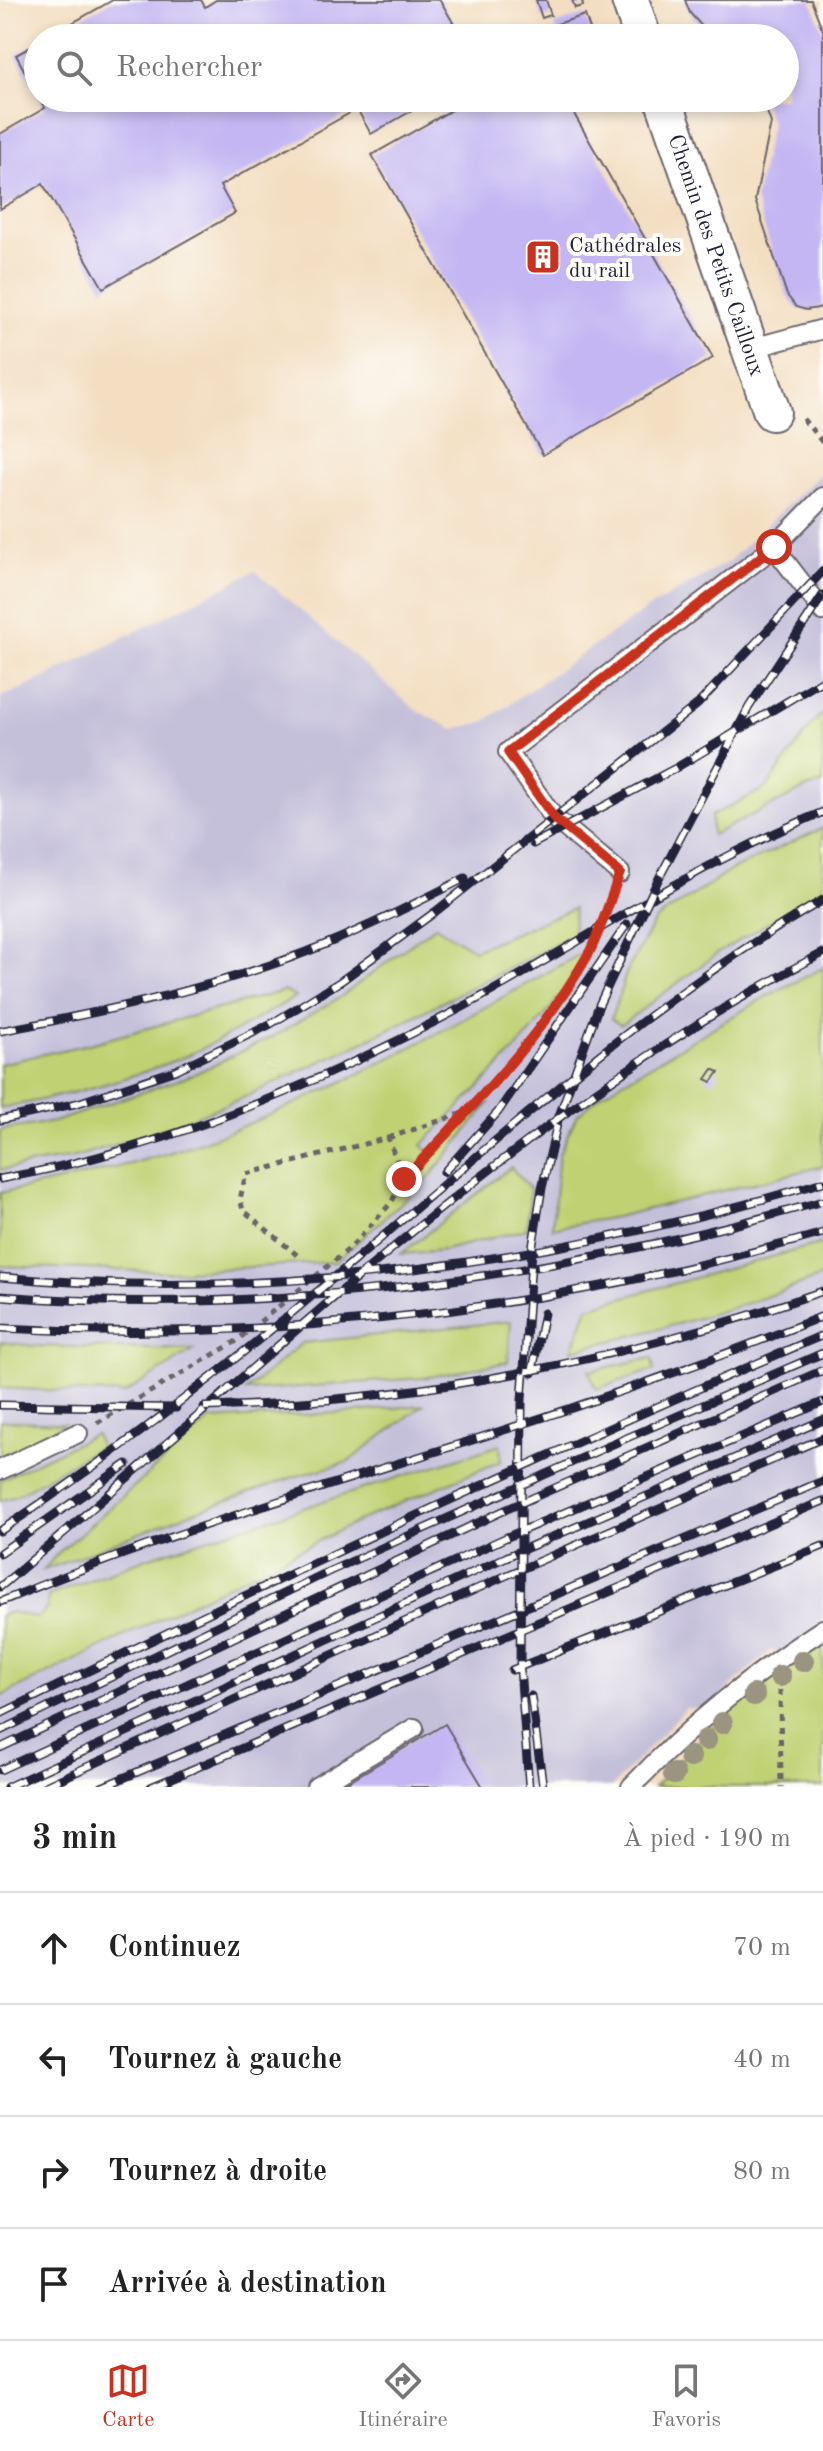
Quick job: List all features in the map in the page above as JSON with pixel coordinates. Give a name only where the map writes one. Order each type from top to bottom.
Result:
[{"type":"street","points":[[630,0],[638,24]]},
{"type":"street","name":"Chemin des Petits Cailloux","points":[[668,112],[772,412]]},
{"type":"lane","points":[[749,349],[823,329]]},
{"type":"lane","points":[[620,873],[554,818],[508,752],[774,547],[823,497]]},
{"type":"lane","points":[[774,547],[823,611]]},
{"type":"lane","points":[[0,1470],[78,1433]]},
{"type":"lane","points":[[631,1787],[674,1742],[732,1693],[823,1629]]},
{"type":"lane","points":[[316,1787],[414,1728]]},
{"type":"path","points":[[78,1433],[235,1342],[349,1249],[391,1203],[404,1179],[508,1068],[569,984],[590,950],[620,873]]},
{"type":"path","points":[[297,1255],[243,1210],[240,1199],[246,1174],[388,1138],[467,1112]]},
{"type":"path","points":[[388,1138],[404,1179]]},
{"type":"path","points":[[780,1690],[781,1787]]},
{"type":"shaded area","points":[[823,471],[823,1624],[779,1653],[771,1650],[707,1708],[686,1708],[612,1787],[0,1787],[0,697],[24,688],[255,571],[416,710],[453,729],[484,722],[644,611],[729,561]]},
{"type":"green space","points":[[823,714],[823,783],[712,835],[711,816],[766,788],[816,719]]},
{"type":"green space","points":[[823,828],[823,890],[718,953],[621,1025],[611,1019],[627,971],[655,920],[733,869]]},
{"type":"green space","points":[[574,908],[573,936],[371,1038],[240,1099],[145,1136],[74,1157],[0,1170],[0,1130],[54,1122],[192,1075],[274,1036],[342,996],[435,926],[474,950]]},
{"type":"green space","points":[[589,949],[573,977],[534,1029],[422,1145],[431,1153],[490,1102],[429,1178],[335,1262],[170,1272],[0,1266],[0,1193],[131,1164],[182,1149],[257,1120],[402,1052]]},
{"type":"green space","points":[[823,968],[823,1166],[616,1217],[552,1228],[559,1154],[577,1115],[602,1094],[767,996]]},
{"type":"green space","points":[[284,991],[296,997],[186,1056],[94,1087],[0,1108],[0,1064],[93,1043]]},
{"type":"green space","points":[[511,1167],[530,1189],[527,1229],[445,1250],[401,1254]]},
{"type":"green space","points":[[823,1243],[823,1276],[699,1318],[572,1350],[588,1307]]},
{"type":"green space","points":[[511,1321],[508,1362],[423,1378],[246,1391],[302,1343]]},
{"type":"green space","points":[[0,1342],[36,1346],[194,1350],[124,1394],[0,1388]]},
{"type":"green space","points":[[652,1358],[654,1370],[596,1389],[589,1371]]},
{"type":"green space","points":[[423,1405],[348,1462],[196,1511],[44,1570],[57,1554],[210,1420],[358,1412]]},
{"type":"green space","points":[[0,1420],[63,1423],[27,1447],[0,1459]]},
{"type":"green space","points":[[95,1434],[100,1446],[16,1496],[0,1501],[0,1480]]},
{"type":"green space","points":[[500,1445],[501,1461],[363,1519],[0,1697],[0,1616],[11,1612],[38,1618],[47,1608],[48,1596],[147,1558]]},
{"type":"green space","points":[[823,1643],[823,1787],[654,1787],[736,1702]]},
{"type":"building","points":[[113,0],[201,0],[205,7],[216,0],[440,0],[454,24],[71,24]]},
{"type":"building","points":[[536,0],[546,0],[551,15],[542,18]]},
{"type":"building","points":[[572,0],[582,0],[583,6],[575,8]]},
{"type":"building","points":[[685,0],[811,0],[823,31],[823,305],[818,308],[806,310],[796,307],[787,295],[755,200],[771,123],[767,112],[799,112],[799,24],[700,24],[690,13]]},
{"type":"building","points":[[585,15],[588,24],[557,24]]},
{"type":"building","points":[[24,51],[24,70],[16,55]]},
{"type":"building","points":[[38,112],[352,112],[220,186],[235,213],[103,288],[43,184],[0,209],[0,134]]},
{"type":"building","points":[[359,112],[410,112],[371,134]]},
{"type":"building","name":"Cathédrales du rail","points":[[448,112],[573,112],[713,358],[543,455],[372,155]]},
{"type":"building","points":[[713,1069],[719,1072],[712,1082],[706,1079]]},
{"type":"building","points":[[445,1724],[483,1787],[339,1787]]},
{"type":"railway","points":[[0,1120],[78,1103],[176,1070],[269,1025],[341,981],[435,912],[698,704],[823,571]]},
{"type":"railway","points":[[529,1787],[520,1668],[522,1400],[532,1250],[542,1188],[559,1116],[599,1005],[657,882],[749,707],[823,595]]},
{"type":"railway","points":[[533,844],[674,769],[823,680]]},
{"type":"railway","points":[[0,1179],[64,1166],[128,1148],[191,1128],[314,1080],[492,991],[738,851],[823,812]]},
{"type":"railway","points":[[0,1031],[155,999],[269,966],[367,926],[465,878]]},
{"type":"railway","points":[[0,1531],[143,1430],[234,1360],[532,1109],[645,1020],[762,937],[823,900]]},
{"type":"railway","points":[[444,1172],[498,1112],[627,924]]},
{"type":"railway","points":[[0,1587],[295,1331],[495,1166],[600,1089],[709,1017],[823,953]]},
{"type":"railway","points":[[0,1277],[104,1283],[208,1284],[312,1279],[416,1269],[519,1254],[621,1234],[823,1182]]},
{"type":"railway","points":[[0,1296],[104,1301],[208,1301],[415,1285],[621,1251],[823,1201]]},
{"type":"railway","points":[[0,1328],[208,1330],[312,1325],[416,1315],[621,1282],[722,1260],[823,1233]]},
{"type":"railway","points":[[204,1407],[362,1396],[518,1373],[672,1338],[823,1291]]},
{"type":"railway","points":[[532,1373],[544,1313]]},
{"type":"railway","points":[[0,1602],[187,1531],[585,1404],[823,1316]]},
{"type":"railway","points":[[0,1714],[409,1519],[823,1335]]},
{"type":"railway","points":[[0,1731],[330,1571],[823,1353]]},
{"type":"railway","points":[[0,1748],[505,1510],[823,1370]]},
{"type":"railway","points":[[0,1770],[505,1538],[823,1402]]},
{"type":"railway","points":[[0,1405],[176,1408]]},
{"type":"railway","points":[[7,1787],[506,1557],[823,1420]]},
{"type":"railway","points":[[43,1787],[505,1576],[823,1438]]},
{"type":"railway","points":[[0,1553],[127,1464]]},
{"type":"railway","points":[[102,1787],[823,1481]]},
{"type":"railway","points":[[151,1787],[823,1501]]},
{"type":"railway","points":[[512,1670],[823,1546]]},
{"type":"railway","points":[[531,1696],[543,1787]]},
{"type":"place","name":"Cathédrales du rail","points":[[543,257]]},
{"type":"route","points":[[404,1179],[508,1068],[569,984],[590,950],[620,873],[554,818],[508,752],[774,547]]}]
